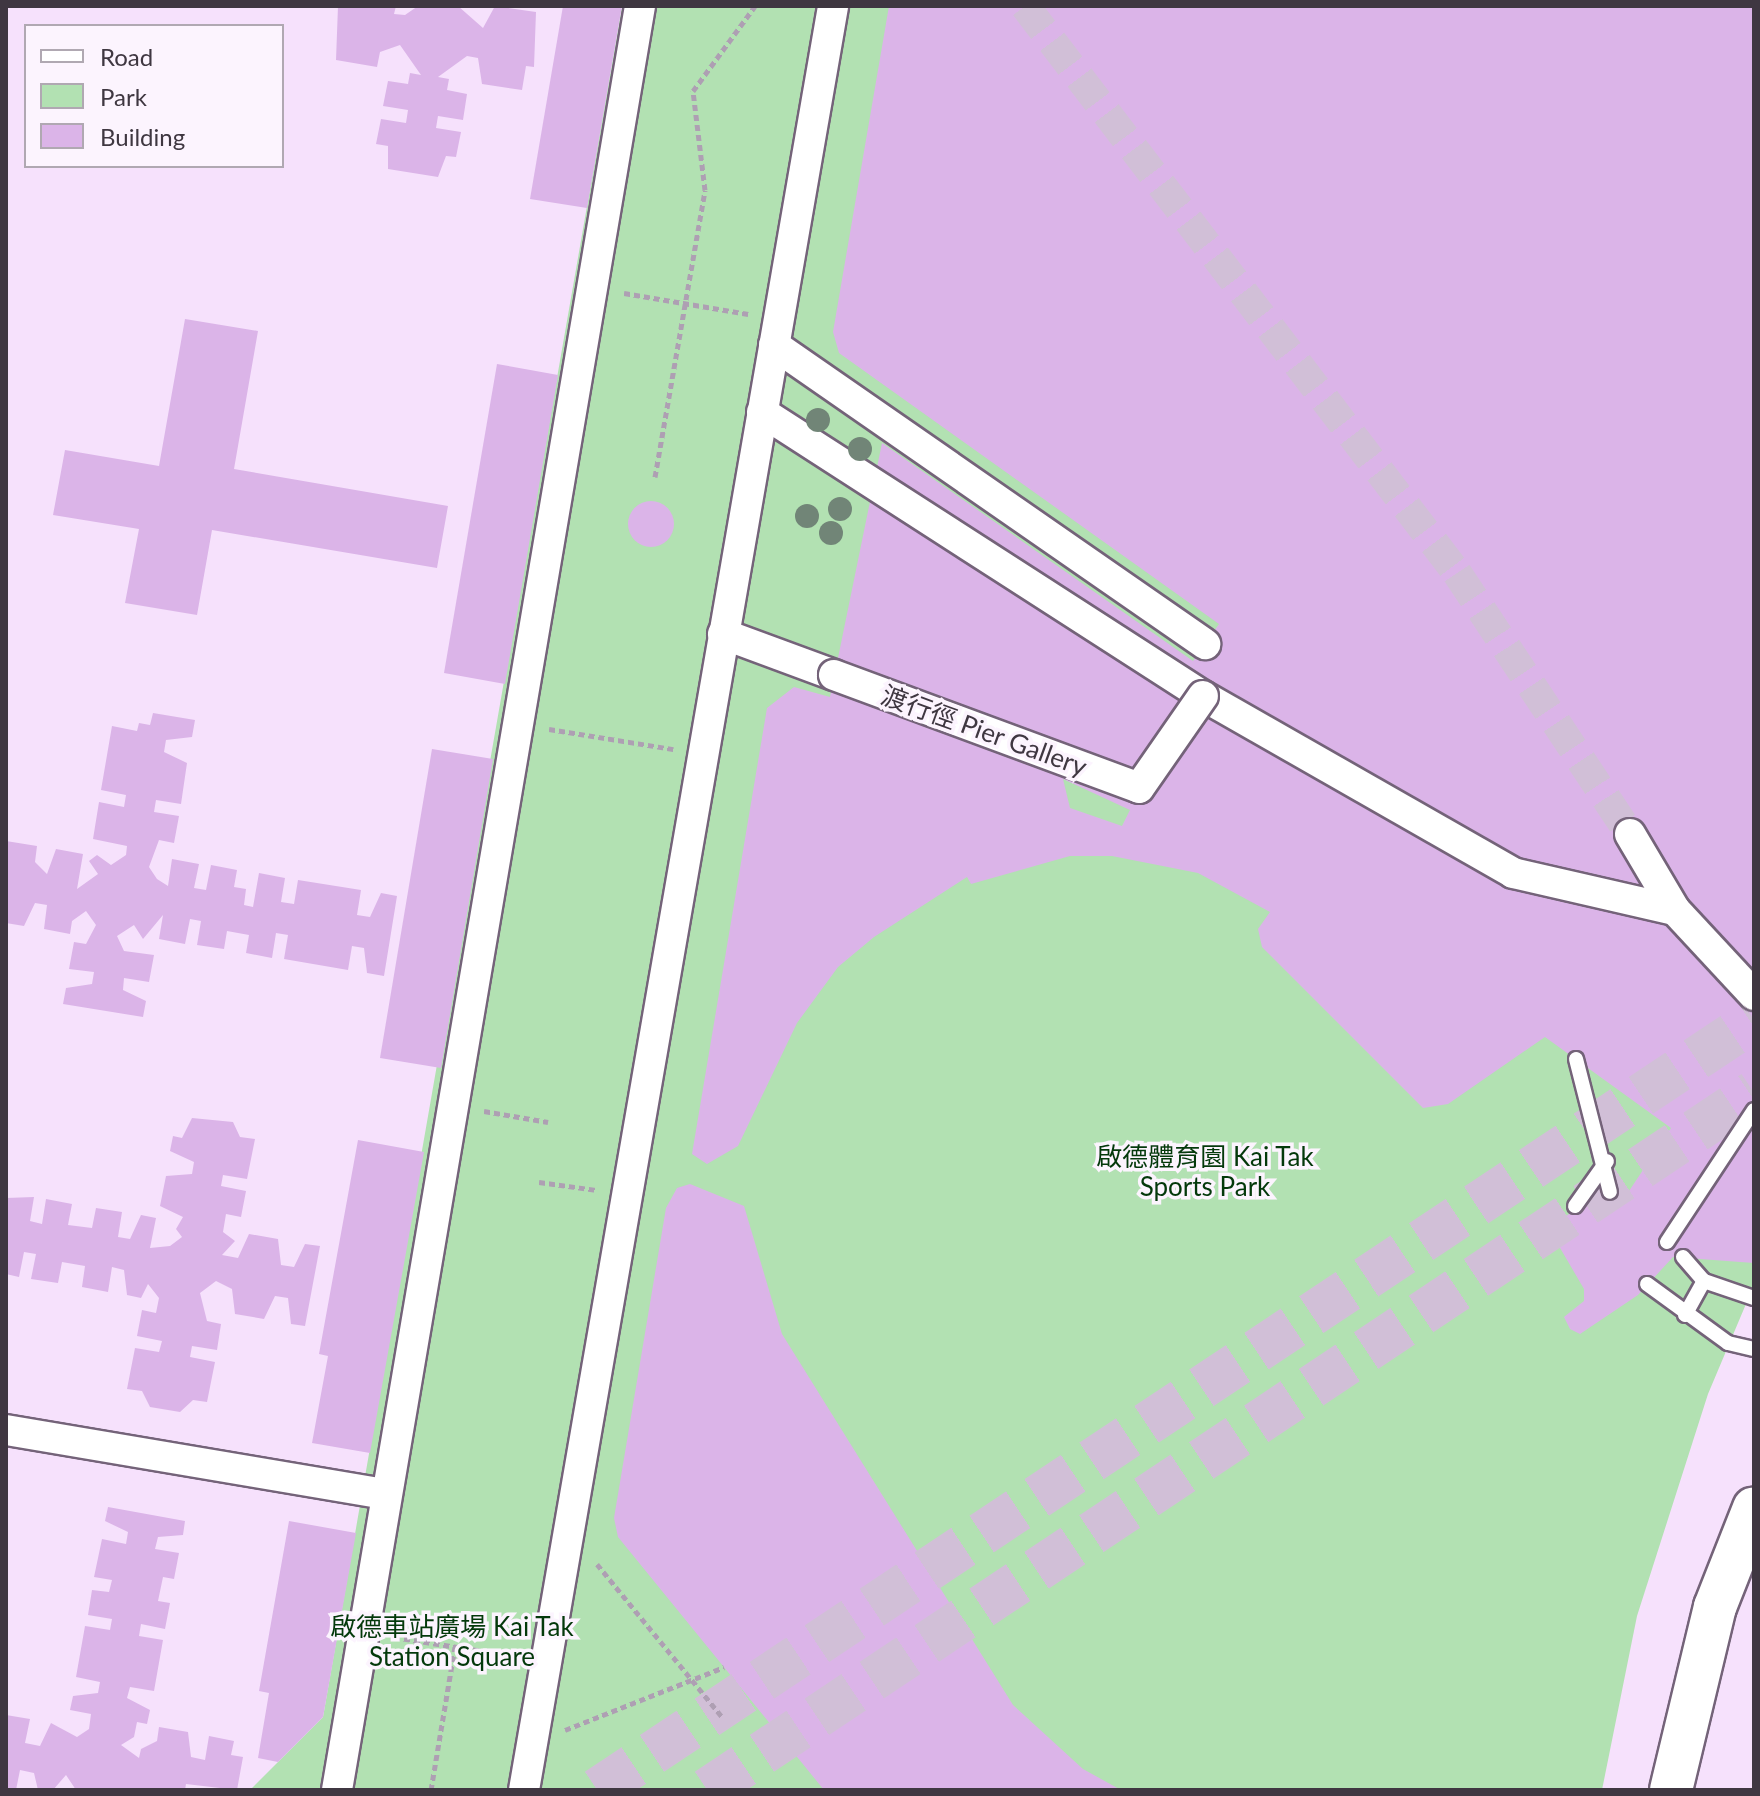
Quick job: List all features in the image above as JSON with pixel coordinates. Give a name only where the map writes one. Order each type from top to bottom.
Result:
[{"type":"main road","points":[[1671,1790],[1715,1607],[1754,1508]]},
{"type":"street","points":[[337,1790],[361,1632],[640,6]]},
{"type":"street","points":[[524,1790],[833,6]]},
{"type":"street","points":[[776,332],[1205,644]]},
{"type":"street","points":[[762,412],[1203,696],[1513,873],[1675,910]]},
{"type":"street","name":"渡行徑 Pier Gallery","points":[[723,634],[1139,788],[1203,696]]},
{"type":"street","points":[[1630,834],[1675,910],[1746,985]]},
{"type":"street","points":[[6,1430],[385,1494]]},
{"type":"lane","points":[[1576,1059],[1607,1161],[1610,1192]]},
{"type":"lane","points":[[1667,1242],[1754,1110]]},
{"type":"lane","points":[[1575,1206],[1607,1161]]},
{"type":"lane","points":[[1683,1257],[1704,1281],[1754,1298]]},
{"type":"lane","points":[[1685,1315],[1704,1281]]},
{"type":"lane","points":[[1647,1284],[1685,1315],[1728,1343],[1754,1349]]},
{"type":"path","points":[[655,477],[705,173],[693,91],[755,6]]},
{"type":"path","points":[[592,288],[685,303],[776,332]]},
{"type":"path","points":[[516,723],[702,754]]},
{"type":"path","points":[[451,1106],[548,1122]]},
{"type":"path","points":[[539,1182],[625,1194]]},
{"type":"path","points":[[568,1529],[723,1718]]},
{"type":"path","points":[[361,1632],[546,1661]]},
{"type":"path","points":[[431,1790],[455,1647]]},
{"type":"path","points":[[532,1743],[724,1667]]},
{"type":"green space","name":"啟德體育園 Kai Tak Sports Park","points":[[622,6],[1754,6],[1754,1285],[1708,1394],[1637,1616],[1602,1790],[250,1790],[323,1717]]},
{"type":"building","points":[[338,6],[396,6],[394,14],[405,15],[418,6],[458,6],[483,28],[495,6],[536,12],[534,67],[526,66],[522,90],[482,84],[478,58],[467,56],[438,77],[449,79],[447,90],[467,94],[463,120],[438,116],[436,128],[461,132],[456,157],[446,156],[438,177],[388,169],[388,146],[376,144],[381,119],[406,123],[408,110],[383,106],[388,81],[408,84],[410,73],[421,75],[400,45],[380,52],[377,67],[336,60]]},
{"type":"building","points":[[563,6],[622,6],[587,208],[530,199]]},
{"type":"building","points":[[889,6],[1754,6],[1754,1263],[1673,1257],[1638,1295],[1580,1334],[1570,1329],[1564,1317],[1584,1301],[1584,1289],[1556,1241],[1561,1221],[1590,1195],[1629,1191],[1671,1128],[1545,1037],[1448,1104],[1423,1108],[1262,947],[1258,929],[1270,912],[1198,873],[1112,856],[1070,856],[971,884],[967,877],[874,937],[838,967],[797,1023],[738,1146],[707,1164],[692,1154],[767,708],[794,687],[830,697],[882,443],[1193,661],[1219,624],[839,353],[833,332]],"holes":[[[1063,779],[1130,810],[1122,826],[1070,808]]]},
{"type":"building","points":[[185,319],[258,331],[234,469],[448,506],[437,568],[212,530],[197,615],[125,603],[139,529],[53,515],[65,450],[159,466]]},
{"type":"building","points":[[497,364],[558,375],[505,684],[444,673]]},
{"type":"building","points":[[651,501],[667,508],[674,524],[667,540],[651,547],[635,540],[628,524],[635,508]]},
{"type":"building","points":[[153,713],[195,720],[192,737],[166,740],[164,752],[187,763],[181,804],[156,800],[154,812],[179,816],[174,843],[159,840],[149,867],[157,879],[168,886],[172,859],[199,864],[194,888],[206,890],[211,865],[237,870],[234,887],[246,889],[244,905],[253,907],[259,873],[285,878],[281,902],[294,904],[298,880],[361,890],[357,915],[370,917],[381,893],[397,896],[384,976],[367,973],[364,948],[352,946],[348,970],[284,959],[288,935],[276,933],[272,958],[246,953],[249,935],[227,931],[224,949],[197,945],[201,921],[190,919],[185,944],[159,939],[163,915],[143,939],[134,925],[117,936],[124,951],[154,955],[149,982],[124,978],[123,990],[146,1001],[143,1017],[63,1004],[66,988],[92,984],[94,972],[69,969],[74,942],[86,944],[96,925],[86,911],[72,921],[70,934],[44,929],[47,905],[35,903],[24,926],[6,923],[6,841],[37,846],[35,862],[47,874],[56,849],[83,854],[77,889],[98,874],[89,861],[97,855],[111,865],[126,855],[127,846],[93,839],[99,802],[124,807],[126,795],[101,790],[112,726],[137,731],[139,723],[150,725]]},
{"type":"building","points":[[432,749],[493,759],[441,1068],[380,1058]]},
{"type":"building","points":[[192,1118],[233,1122],[240,1137],[255,1139],[247,1179],[223,1175],[221,1186],[246,1191],[241,1217],[226,1214],[223,1232],[235,1241],[222,1255],[238,1258],[249,1234],[278,1239],[281,1265],[294,1267],[305,1244],[320,1246],[305,1326],[291,1324],[288,1298],[275,1296],[264,1319],[235,1314],[232,1289],[216,1281],[200,1293],[207,1321],[221,1324],[217,1350],[192,1346],[190,1357],[215,1362],[207,1402],[193,1400],[180,1412],[150,1407],[142,1391],[127,1389],[135,1348],[159,1352],[162,1341],[137,1336],[142,1310],[156,1313],[159,1298],[148,1284],[141,1298],[127,1295],[124,1270],[112,1267],[108,1292],[82,1287],[85,1266],[62,1262],[58,1283],[31,1279],[36,1254],[24,1252],[19,1277],[6,1274],[6,1198],[34,1197],[30,1221],[42,1224],[46,1199],[72,1204],[68,1225],[92,1228],[96,1208],[122,1212],[118,1237],[130,1239],[141,1215],[156,1218],[150,1248],[170,1246],[182,1237],[176,1229],[183,1217],[160,1206],[166,1176],[192,1174],[194,1162],[170,1151],[173,1136],[182,1138]]},
{"type":"building","points":[[358,1140],[424,1152],[370,1453],[312,1443],[328,1356],[319,1354]]},
{"type":"building","points":[[690,1184],[744,1206],[782,1334],[1013,1705],[1083,1769],[1121,1790],[824,1790],[618,1537],[614,1518],[666,1208],[677,1188]]},
{"type":"building","points":[[108,1507],[185,1521],[183,1535],[158,1537],[155,1549],[179,1553],[174,1579],[163,1577],[158,1601],[170,1603],[165,1629],[141,1624],[139,1636],[163,1640],[154,1691],[130,1687],[127,1698],[150,1710],[147,1724],[137,1722],[134,1737],[121,1745],[139,1758],[141,1749],[157,1741],[159,1727],[188,1732],[191,1757],[205,1760],[209,1736],[234,1741],[231,1755],[243,1757],[237,1790],[186,1784],[185,1790],[76,1790],[66,1775],[53,1790],[38,1790],[34,1773],[20,1770],[16,1790],[6,1790],[6,1715],[30,1719],[25,1743],[40,1746],[51,1723],[77,1737],[89,1729],[91,1714],[70,1710],[73,1696],[98,1693],[100,1682],[76,1677],[85,1626],[110,1630],[112,1619],[88,1615],[92,1590],[109,1592],[112,1580],[94,1577],[102,1539],[126,1544],[128,1532],[105,1521]]},
{"type":"building","points":[[289,1521],[356,1533],[323,1717],[278,1762],[258,1758],[269,1693],[259,1691]]},
{"type":"tunnel","points":[[1025,6],[1457,573],[1630,834]]},
{"type":"tunnel","points":[[597,1790],[1754,1020]]},
{"type":"tunnel","points":[[707,1790],[1754,1092]]},
{"type":"park label","name":"啟德車站廣場 Kai Tak Station Square","points":[[452,1642]]}]
